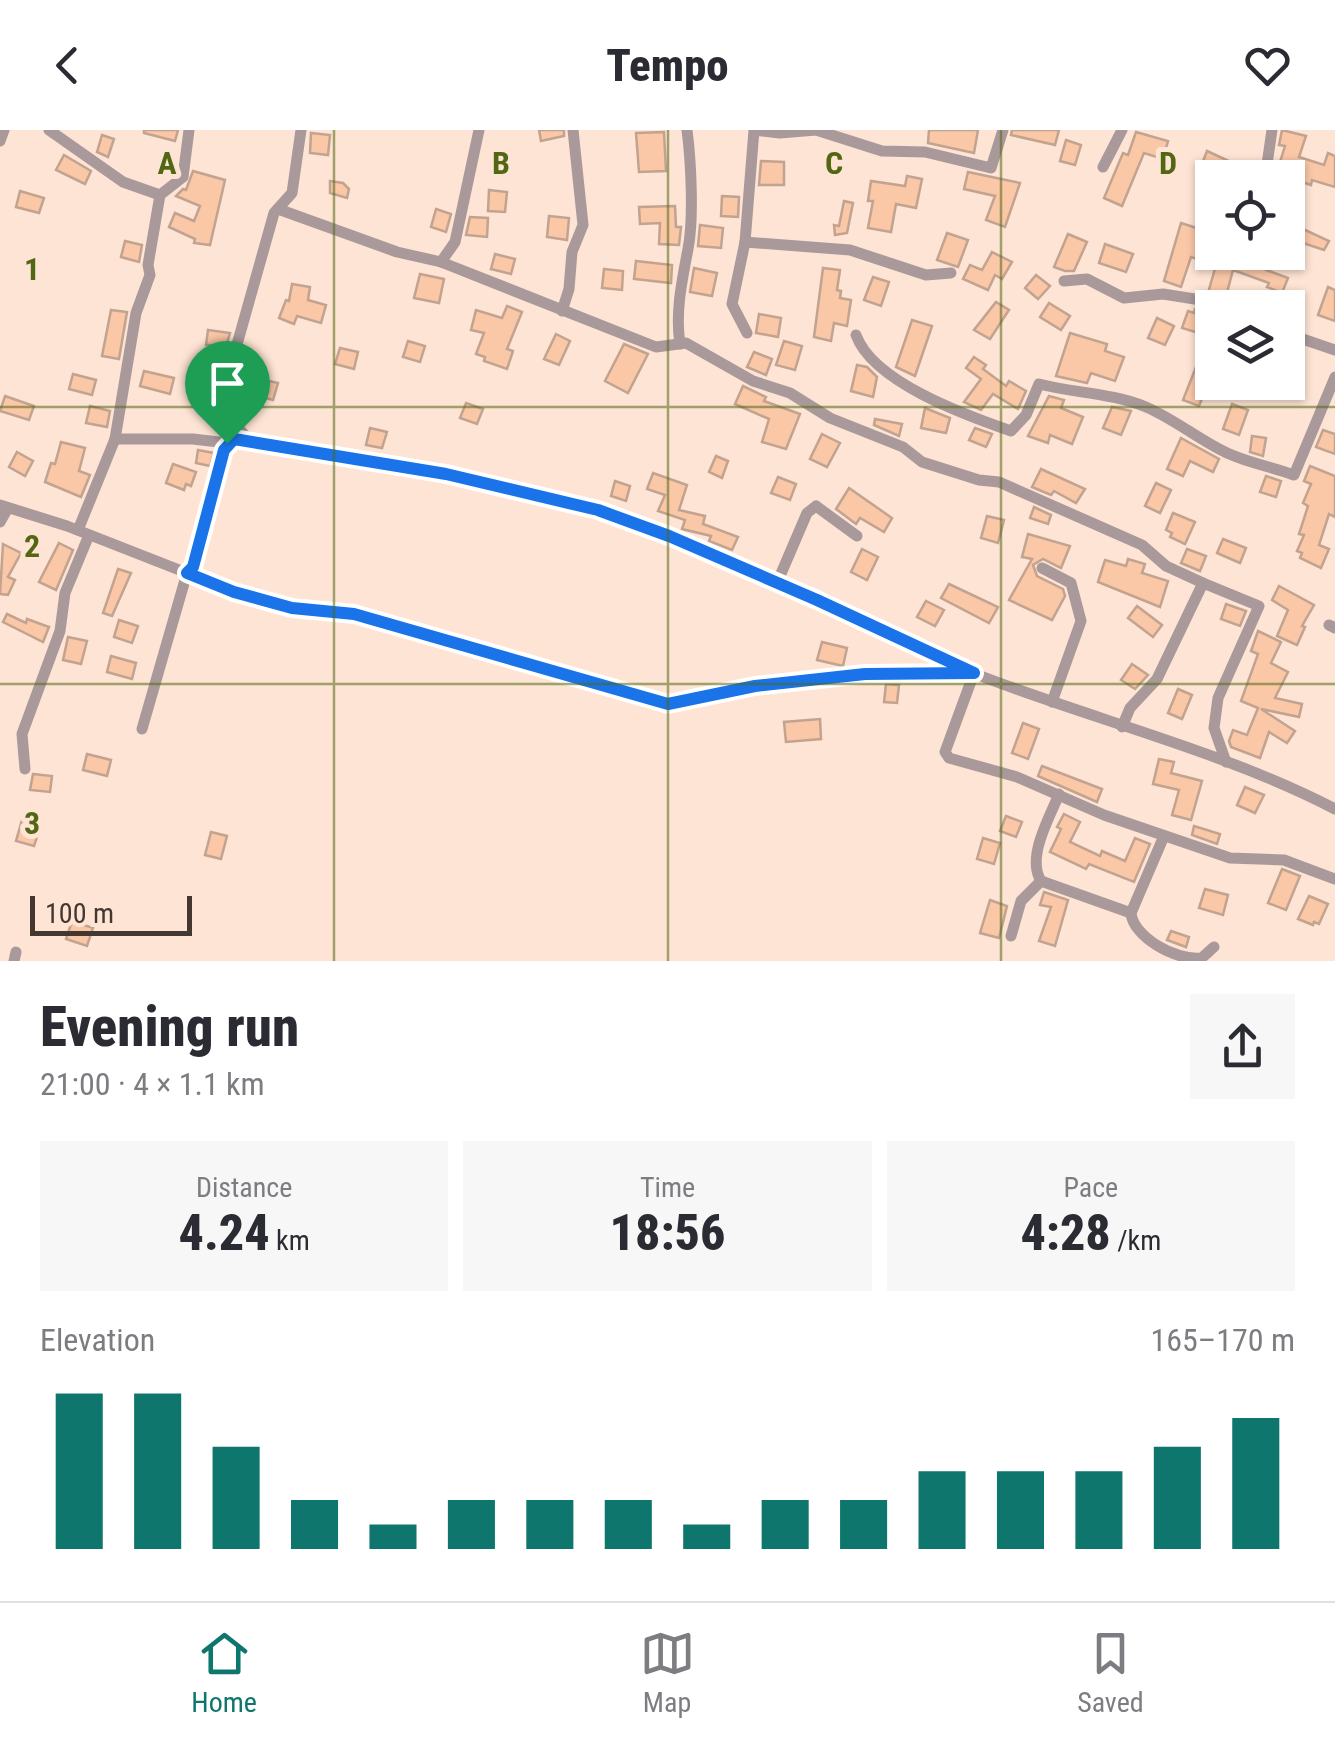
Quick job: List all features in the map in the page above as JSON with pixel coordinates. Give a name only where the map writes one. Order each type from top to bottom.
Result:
[{"type":"street","points":[[0,141],[3,130]]},
{"type":"street","points":[[49,130],[124,182],[160,195]]},
{"type":"street","points":[[24,769],[22,734],[60,631],[65,593],[115,439],[136,313],[150,275],[148,264],[160,195],[182,177],[189,130]]},
{"type":"street","points":[[249,440],[222,410],[234,379],[236,348],[274,214],[292,193],[301,130]]},
{"type":"street","points":[[442,262],[456,242],[479,130]]},
{"type":"street","points":[[562,311],[569,288],[572,252],[583,225],[573,130]]},
{"type":"street","points":[[680,344],[677,325],[689,247],[687,130]]},
{"type":"street","points":[[747,332],[732,304],[744,242],[754,130],[816,130],[882,151],[925,152],[991,168],[1004,130]]},
{"type":"street","points":[[1104,167],[1122,130]]},
{"type":"street","points":[[1268,160],[1272,130]]},
{"type":"street","points":[[278,209],[397,252],[442,262],[656,347],[686,343],[753,381],[790,393],[830,418],[903,448],[922,462],[979,480],[999,482],[1142,545],[1166,566],[1258,606],[1218,698],[1214,728],[1226,762]]},
{"type":"street","points":[[744,242],[850,250],[926,275],[951,273]]},
{"type":"street","points":[[1064,281],[1088,279],[1124,298],[1162,294],[1195,299]]},
{"type":"street","points":[[856,335],[862,353],[901,382],[1011,431],[1026,414],[1039,384],[1143,406],[1193,430],[1228,453],[1294,475],[1335,377]]},
{"type":"street","points":[[1305,340],[1335,350]]},
{"type":"street","points":[[115,439],[227,443],[234,439],[249,440],[446,474],[598,510],[777,583],[974,673],[1226,762],[1335,809]]},
{"type":"street","points":[[142,728],[227,443]]},
{"type":"street","points":[[777,583],[807,513],[816,506],[857,536]]},
{"type":"street","points":[[0,522],[4,507],[84,533],[234,592],[292,608],[354,614],[668,704],[755,686],[865,674],[974,673]]},
{"type":"street","points":[[1042,568],[1071,583],[1081,621],[1052,702]]},
{"type":"street","points":[[1122,726],[1130,708],[1157,679],[1202,583]]},
{"type":"street","points":[[974,673],[945,755],[1230,858],[1284,860],[1335,880]]},
{"type":"street","points":[[1060,794],[1036,857],[1036,874],[1041,881],[1131,913]]},
{"type":"street","points":[[1164,836],[1131,913],[1132,924],[1153,946],[1173,956],[1202,958],[1214,947]]},
{"type":"street","points":[[1011,936],[1020,901],[1041,881]]},
{"type":"building","points":[[144,130],[178,130],[175,141]]},
{"type":"building","points":[[539,130],[564,130],[564,136],[541,141]]},
{"type":"building","points":[[929,130],[978,130],[974,153],[928,143]]},
{"type":"building","points":[[1012,130],[1059,130],[1055,145],[1011,135]]},
{"type":"building","points":[[1282,130],[1306,136],[1299,157],[1324,165],[1328,153],[1335,156],[1335,187],[1312,180],[1311,185],[1305,183],[1305,160],[1281,160],[1285,146],[1279,145]]},
{"type":"building","points":[[664,132],[666,171],[639,172],[636,133]]},
{"type":"building","points":[[1136,132],[1168,141],[1163,159],[1144,153],[1122,206],[1104,198]]},
{"type":"building","points":[[311,133],[330,135],[328,155],[310,153]]},
{"type":"building","points":[[102,135],[114,139],[108,157],[97,152]]},
{"type":"building","points":[[1066,140],[1081,145],[1075,165],[1060,161]]},
{"type":"building","points":[[1207,151],[1226,160],[1204,160]]},
{"type":"building","points":[[64,155],[91,171],[85,184],[56,170]]},
{"type":"building","points":[[761,161],[784,162],[784,185],[759,185]]},
{"type":"building","points":[[193,171],[225,180],[210,245],[194,243],[195,239],[169,227],[175,213],[194,221],[200,206],[176,196],[186,190]]},
{"type":"building","points":[[968,172],[1020,183],[1005,227],[986,220],[995,196],[964,189]]},
{"type":"building","points":[[907,176],[922,179],[916,208],[896,204],[891,232],[868,228],[873,201],[868,201],[871,181],[905,186]]},
{"type":"building","points":[[330,181],[343,183],[349,189],[347,198],[330,193]]},
{"type":"building","points":[[489,190],[507,192],[505,212],[488,211]]},
{"type":"building","points":[[20,191],[44,198],[39,213],[16,207]]},
{"type":"building","points":[[722,196],[739,197],[738,217],[721,216]]},
{"type":"building","points":[[844,201],[853,203],[847,233],[835,235],[834,225],[839,226]]},
{"type":"building","points":[[675,206],[676,227],[681,227],[679,245],[659,244],[660,223],[640,224],[639,207]]},
{"type":"building","points":[[436,209],[451,214],[446,232],[431,227]]},
{"type":"building","points":[[549,216],[569,218],[567,240],[547,237]]},
{"type":"building","points":[[470,217],[488,218],[487,237],[466,235]]},
{"type":"building","points":[[1181,223],[1195,228],[1195,258],[1191,257],[1181,287],[1164,281]]},
{"type":"building","points":[[700,225],[723,228],[721,248],[698,246]]},
{"type":"building","points":[[1305,230],[1329,241],[1324,250],[1305,244]]},
{"type":"building","points":[[947,233],[968,240],[958,267],[937,260]]},
{"type":"building","points":[[1068,234],[1087,242],[1074,271],[1054,267]]},
{"type":"building","points":[[125,241],[142,245],[139,262],[121,257]]},
{"type":"building","points":[[1105,244],[1133,254],[1126,272],[1099,263]]},
{"type":"building","points":[[992,252],[1012,262],[1002,279],[995,275],[988,290],[963,279],[970,265],[982,270]]},
{"type":"building","points":[[495,254],[515,259],[511,274],[491,269]]},
{"type":"building","points":[[636,261],[672,265],[671,283],[634,279]]},
{"type":"building","points":[[694,268],[717,273],[712,296],[690,292]]},
{"type":"building","points":[[823,268],[840,270],[837,290],[841,291],[840,298],[851,300],[847,326],[834,323],[831,341],[814,337]]},
{"type":"building","points":[[604,269],[623,271],[622,290],[602,288]]},
{"type":"building","points":[[1215,270],[1233,270],[1228,290],[1209,290]]},
{"type":"building","points":[[1233,270],[1266,270],[1288,278],[1283,290],[1267,287],[1269,283]]},
{"type":"building","points":[[420,274],[444,279],[439,303],[414,298]]},
{"type":"building","points":[[1036,275],[1050,286],[1038,299],[1025,288]]},
{"type":"building","points":[[873,277],[889,282],[881,306],[864,300]]},
{"type":"building","points":[[292,284],[310,287],[308,300],[326,305],[321,323],[297,316],[294,324],[279,318],[286,300],[289,301]]},
{"type":"building","points":[[1328,287],[1335,290],[1335,321],[1318,315]]},
{"type":"building","points":[[996,302],[1009,310],[990,339],[974,330]]},
{"type":"building","points":[[1049,303],[1070,316],[1061,330],[1040,317]]},
{"type":"building","points":[[507,306],[522,312],[507,349],[513,351],[507,369],[476,354],[484,333],[471,330],[476,310],[502,318]]},
{"type":"building","points":[[1195,309],[1195,332],[1182,328],[1188,311],[1194,313]]},
{"type":"building","points":[[111,310],[127,312],[119,359],[102,356]]},
{"type":"building","points":[[759,314],[781,318],[778,337],[756,333]]},
{"type":"building","points":[[1157,318],[1174,326],[1165,345],[1148,338]]},
{"type":"building","points":[[912,320],[932,326],[915,376],[896,367]]},
{"type":"building","points":[[208,330],[230,333],[217,376],[202,372],[210,345],[206,345]]},
{"type":"building","points":[[1070,333],[1107,344],[1105,351],[1124,357],[1115,381],[1091,373],[1087,383],[1056,376]]},
{"type":"building","points":[[556,334],[570,341],[559,365],[544,359]]},
{"type":"building","points":[[408,341],[425,346],[420,362],[403,357]]},
{"type":"building","points":[[784,341],[802,346],[795,370],[776,365]]},
{"type":"building","points":[[624,344],[648,354],[628,393],[605,381]]},
{"type":"building","points":[[340,348],[358,352],[354,369],[335,364]]},
{"type":"building","points":[[754,352],[772,359],[766,375],[747,367]]},
{"type":"building","points":[[974,357],[1006,386],[1009,381],[1026,391],[1018,409],[993,394],[981,410],[964,402],[981,379],[966,368]]},
{"type":"building","points":[[857,365],[867,367],[877,377],[873,397],[851,391]]},
{"type":"building","points":[[1195,370],[1195,400],[1201,400],[1199,406],[1183,400]]},
{"type":"building","points":[[144,371],[174,378],[170,394],[140,386]]},
{"type":"building","points":[[73,374],[96,380],[92,395],[69,389]]},
{"type":"building","points":[[251,377],[278,383],[273,400],[247,393]]},
{"type":"building","points":[[743,386],[766,397],[764,401],[800,414],[786,449],[762,442],[769,419],[735,404]]},
{"type":"building","points":[[5,396],[34,406],[29,420],[0,411]]},
{"type":"building","points":[[1049,396],[1064,400],[1061,408],[1083,417],[1072,444],[1050,435],[1048,443],[1028,436]]},
{"type":"building","points":[[466,403],[483,409],[477,424],[460,418]]},
{"type":"building","points":[[1232,404],[1248,410],[1239,435],[1223,429]]},
{"type":"building","points":[[90,406],[110,411],[107,427],[86,423]]},
{"type":"building","points":[[1112,407],[1131,411],[1121,435],[1103,428]]},
{"type":"building","points":[[925,408],[950,418],[946,433],[921,428]]},
{"type":"building","points":[[875,419],[902,424],[899,436],[874,425]]},
{"type":"building","points":[[370,428],[387,432],[382,448],[366,445]]},
{"type":"building","points":[[975,428],[992,434],[986,447],[969,440]]},
{"type":"building","points":[[1323,430],[1335,434],[1335,454],[1316,447]]},
{"type":"building","points":[[822,434],[840,443],[827,467],[810,459]]},
{"type":"building","points":[[1252,436],[1266,438],[1263,456],[1250,452]]},
{"type":"building","points":[[1181,438],[1219,459],[1213,472],[1190,461],[1183,476],[1167,469]]},
{"type":"building","points":[[61,442],[85,448],[79,471],[90,475],[81,497],[45,482]]},
{"type":"building","points":[[198,450],[214,453],[210,466],[196,463]]},
{"type":"building","points":[[17,452],[33,461],[25,476],[9,467]]},
{"type":"building","points":[[716,456],[728,461],[722,478],[709,472]]},
{"type":"building","points":[[173,464],[196,472],[191,486],[186,484],[184,490],[166,483]]},
{"type":"building","points":[[1310,466],[1335,476],[1335,517],[1329,514],[1319,545],[1329,549],[1321,568],[1300,558],[1302,553],[1297,551],[1304,535],[1299,534],[1308,506],[1303,503],[1311,484],[1304,481]]},
{"type":"building","points":[[1041,469],[1085,489],[1076,503],[1054,491],[1051,495],[1032,487]]},
{"type":"building","points":[[653,473],[687,485],[679,510],[705,516],[703,524],[738,537],[732,550],[709,541],[711,536],[682,529],[685,520],[658,511],[665,495],[647,489]]},
{"type":"building","points":[[1266,476],[1281,481],[1276,497],[1260,492]]},
{"type":"building","points":[[778,477],[796,484],[790,500],[771,493]]},
{"type":"building","points":[[615,481],[630,486],[626,501],[611,496]]},
{"type":"building","points":[[1156,483],[1171,490],[1160,513],[1145,506]]},
{"type":"building","points":[[849,488],[892,518],[884,532],[860,518],[856,524],[836,509]]},
{"type":"building","points":[[1034,507],[1051,515],[1048,524],[1030,518]]},
{"type":"building","points":[[1173,513],[1195,522],[1185,544],[1170,537],[1172,533],[1166,530]]},
{"type":"building","points":[[987,516],[1004,520],[998,543],[981,538]]},
{"type":"building","points":[[1028,534],[1070,546],[1061,568],[1043,559],[1033,565],[1037,576],[1063,589],[1065,596],[1052,620],[1009,600],[1032,559],[1022,557]]},
{"type":"building","points":[[1223,539],[1246,548],[1240,563],[1217,553]]},
{"type":"building","points":[[59,543],[73,550],[56,590],[39,582]]},
{"type":"building","points":[[3,544],[21,553],[8,577],[15,580],[8,595],[0,594]]},
{"type":"building","points":[[862,549],[878,557],[867,580],[851,572]]},
{"type":"building","points":[[1187,549],[1206,556],[1200,571],[1181,563]]},
{"type":"building","points":[[1128,559],[1145,564],[1142,573],[1168,581],[1160,607],[1098,582],[1105,560],[1126,566]]},
{"type":"building","points":[[118,569],[131,573],[112,616],[103,613]]},
{"type":"building","points":[[949,584],[998,607],[989,623],[941,598]]},
{"type":"building","points":[[1279,586],[1314,605],[1297,645],[1277,636],[1288,610],[1272,600]]},
{"type":"building","points":[[926,601],[944,610],[935,626],[917,617]]},
{"type":"building","points":[[1226,604],[1246,611],[1240,626],[1221,619]]},
{"type":"building","points":[[1137,606],[1162,625],[1153,637],[1128,618]]},
{"type":"building","points":[[7,614],[49,627],[43,642],[3,622]]},
{"type":"building","points":[[119,620],[138,626],[132,643],[114,637]]},
{"type":"building","points":[[1258,631],[1281,642],[1271,663],[1288,672],[1275,698],[1302,704],[1299,717],[1261,709],[1295,731],[1287,743],[1269,732],[1260,758],[1231,747],[1229,741],[1233,730],[1247,735],[1258,708],[1241,701],[1258,654],[1251,651]]},
{"type":"building","points":[[68,637],[87,641],[81,664],[63,660]]},
{"type":"building","points":[[822,642],[847,648],[843,666],[817,660]]},
{"type":"building","points":[[111,656],[136,663],[132,679],[107,672]]},
{"type":"building","points":[[1132,664],[1148,675],[1135,689],[1121,680]]},
{"type":"building","points":[[886,684],[899,685],[897,703],[884,702]]},
{"type":"building","points":[[1178,689],[1192,695],[1182,719],[1168,713]]},
{"type":"building","points":[[820,719],[821,739],[786,742],[784,722]]},
{"type":"building","points":[[1023,723],[1039,729],[1028,759],[1012,753]]},
{"type":"building","points":[[87,754],[111,760],[107,776],[83,770]]},
{"type":"building","points":[[1159,759],[1174,762],[1171,773],[1202,781],[1191,820],[1172,815],[1179,790],[1153,784]]},
{"type":"building","points":[[1042,766],[1102,789],[1097,802],[1038,776]]},
{"type":"building","points":[[33,774],[52,776],[50,792],[30,790]]},
{"type":"building","points":[[1245,787],[1264,795],[1255,813],[1237,805]]},
{"type":"building","points":[[1064,814],[1080,822],[1070,842],[1100,856],[1102,851],[1125,861],[1135,838],[1150,844],[1134,882],[1089,864],[1086,869],[1050,852]]},
{"type":"building","points":[[1006,816],[1022,822],[1016,837],[1000,831]]},
{"type":"building","points":[[22,820],[41,825],[34,846],[16,841]]},
{"type":"building","points":[[1194,826],[1220,834],[1217,844],[1192,835]]},
{"type":"building","points":[[211,832],[227,836],[221,859],[205,855]]},
{"type":"building","points":[[983,838],[1000,843],[994,864],[977,859]]},
{"type":"building","points":[[1282,869],[1300,876],[1286,910],[1268,903]]},
{"type":"building","points":[[1205,889],[1228,895],[1223,915],[1199,908]]},
{"type":"building","points":[[1044,892],[1068,900],[1055,946],[1039,941],[1051,907],[1040,905]]},
{"type":"building","points":[[1309,896],[1328,904],[1319,924],[1298,919]]},
{"type":"building","points":[[990,900],[1007,906],[999,938],[980,933]]},
{"type":"building","points":[[72,921],[93,928],[87,946],[66,939]]},
{"type":"building","points":[[1171,931],[1189,937],[1186,947],[1167,940]]},
{"type":"route","points":[[234,439],[249,440],[446,474],[598,510],[817,600],[974,673],[865,674],[755,686],[668,704],[354,614],[292,608],[234,592],[187,573],[193,567],[227,443],[234,439]]}]
